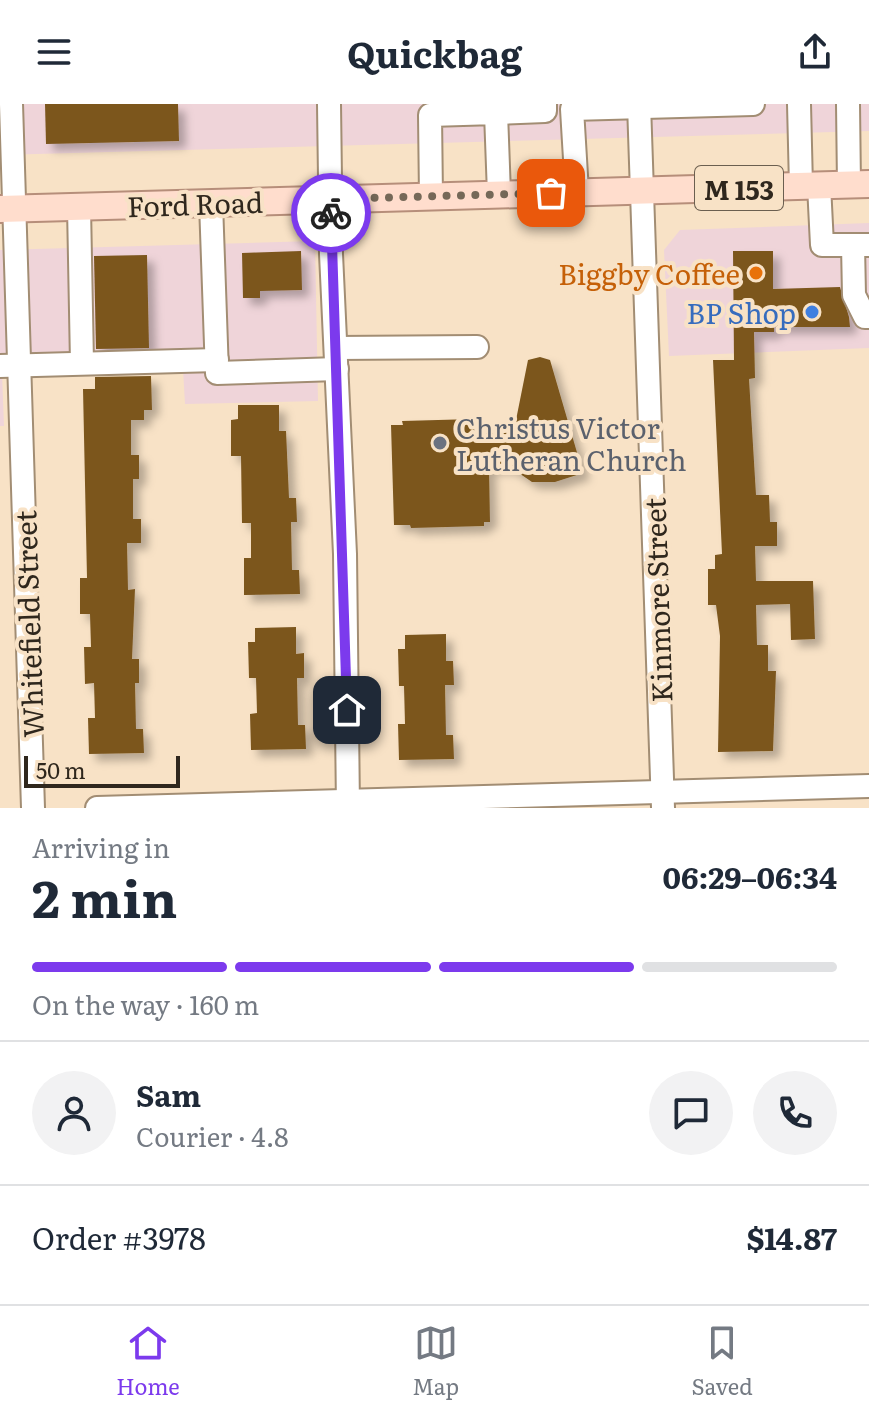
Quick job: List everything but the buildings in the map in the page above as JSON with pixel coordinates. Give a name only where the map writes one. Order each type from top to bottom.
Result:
[{"type":"main road","name":"Ford Road","points":[[7,209],[859,184]]},
{"type":"street","name":"Whitefield Street","points":[[11,104],[7,209],[10,365],[33,808]]},
{"type":"street","points":[[329,104],[348,804]]},
{"type":"street","points":[[431,197],[430,115],[545,111],[545,104]]},
{"type":"street","points":[[577,192],[572,109],[753,104]]},
{"type":"street","points":[[799,104],[822,245],[861,245],[854,295],[865,317],[869,317]]},
{"type":"street","points":[[848,104],[859,184]]},
{"type":"street","name":"Kinmore Street","points":[[639,105],[663,800]]},
{"type":"street","points":[[496,113],[499,194]]},
{"type":"street","points":[[211,203],[217,373],[337,358],[477,347]]},
{"type":"street","points":[[79,207],[82,363]]},
{"type":"street","points":[[10,365],[217,360]]},
{"type":"street","points":[[97,808],[663,800],[869,786]]},
{"type":"shaded area","points":[[0,104],[869,104],[869,131],[0,155]]},
{"type":"shaded area","points":[[869,223],[869,348],[669,356],[664,250],[680,230]]},
{"type":"shaded area","points":[[315,241],[318,401],[185,404],[183,369],[2,373],[4,426],[0,426],[0,250]]},
{"type":"way so far","points":[[331,213],[331,199],[551,193]]},
{"type":"place","name":"Biggby Coffee","points":[[756,273]]},
{"type":"place","name":"BP Shop","points":[[812,312]]},
{"type":"place","name":"Christus Victor Lutheran Church","points":[[440,443]]},
{"type":"route","points":[[331,213],[345,554],[347,710]]}]
